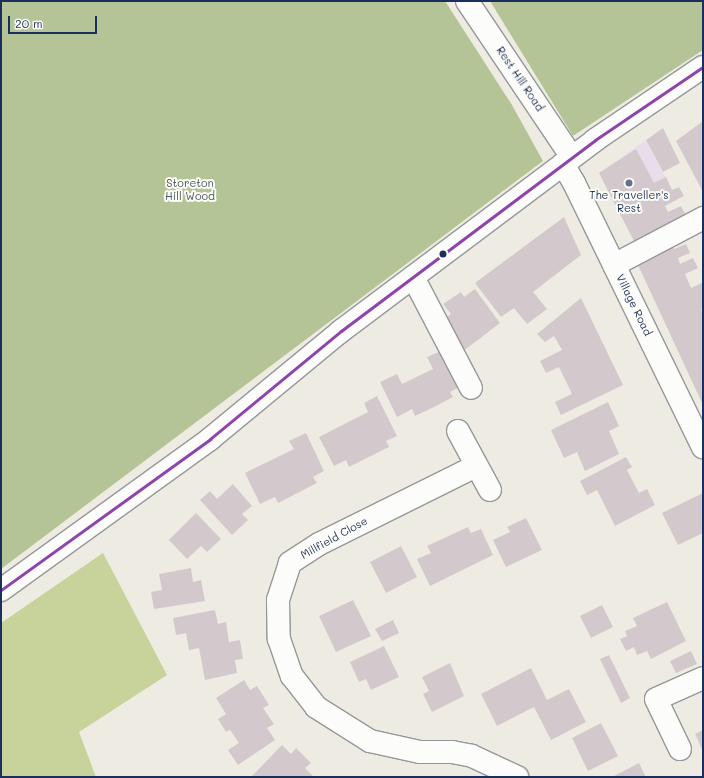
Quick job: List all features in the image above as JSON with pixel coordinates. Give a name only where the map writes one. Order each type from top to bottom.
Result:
[{"type":"main road","name":"Rest Hill Road","points":[[467,1],[567,161]]},
{"type":"main road","points":[[1,590],[210,439],[342,331],[567,161],[703,67]]},
{"type":"main road","name":"Village Road","points":[[567,161],[579,193],[703,447]]},
{"type":"main road","points":[[614,266],[703,218]]},
{"type":"main road","points":[[413,277],[471,388]]},
{"type":"main road","points":[[458,431],[490,490]]},
{"type":"main road","name":"Millfield Close","points":[[476,466],[319,544],[290,562],[278,600],[279,639],[292,676],[316,707],[370,741],[420,752],[452,752],[472,756],[517,777]]},
{"type":"main road","points":[[680,749],[656,699],[703,678]]},
{"type":"shaded area","points":[[646,140],[672,190],[621,217],[599,173]]},
{"type":"green space","name":"Storeton Hill Wood","points":[[1,1],[445,1],[512,105],[543,161],[1,569]]},
{"type":"green space","points":[[490,1],[703,1],[703,50],[573,136]]},
{"type":"green space","points":[[103,553],[167,675],[79,732],[96,777],[1,777],[1,623]]},
{"type":"building","points":[[703,121],[703,192],[676,141]]},
{"type":"building","points":[[663,128],[680,163],[663,172],[646,140]]},
{"type":"building","points":[[636,149],[654,183],[666,177],[672,190],[679,187],[684,196],[665,206],[668,212],[681,206],[689,221],[637,247],[599,173]]},
{"type":"building","points":[[564,217],[581,255],[533,292],[547,309],[527,324],[514,308],[501,317],[475,283]]},
{"type":"building","points":[[686,244],[690,253],[678,258],[680,264],[693,258],[698,268],[685,274],[691,288],[702,283],[703,285],[703,308],[701,309],[703,314],[703,405],[637,263],[673,247],[674,249]]},
{"type":"building","points":[[475,289],[500,323],[462,352],[441,322],[451,314],[443,304],[461,292],[464,297]]},
{"type":"building","points":[[581,298],[623,385],[561,415],[555,402],[572,394],[559,367],[546,373],[540,361],[562,350],[554,336],[545,342],[537,334]]},
{"type":"building","points":[[443,350],[461,386],[450,392],[453,397],[432,408],[415,416],[412,409],[397,417],[380,382],[397,374],[402,384],[433,369],[427,357]]},
{"type":"building","points":[[377,396],[397,436],[386,441],[389,447],[349,467],[346,460],[334,466],[319,437],[368,412],[364,403]]},
{"type":"building","points":[[608,402],[619,426],[609,431],[619,454],[585,471],[577,452],[564,458],[551,430]]},
{"type":"building","points":[[306,433],[324,471],[313,477],[317,483],[278,503],[275,497],[260,504],[245,473],[294,449],[289,441]]},
{"type":"building","points":[[626,457],[632,467],[627,470],[639,493],[647,489],[655,505],[615,526],[597,490],[587,495],[580,481]]},
{"type":"building","points":[[233,484],[252,506],[242,514],[248,520],[232,535],[200,500],[210,491],[217,499]]},
{"type":"building","points":[[703,493],[703,533],[678,545],[662,513]]},
{"type":"building","points":[[196,513],[221,539],[207,552],[201,546],[187,559],[169,540]]},
{"type":"building","points":[[526,518],[542,550],[506,567],[493,540],[510,532],[507,527]]},
{"type":"building","points":[[468,527],[471,533],[481,529],[493,555],[430,586],[417,559],[431,553],[427,546]]},
{"type":"building","points":[[401,546],[417,577],[386,593],[370,562]]},
{"type":"building","points":[[191,568],[193,582],[201,580],[205,601],[154,609],[151,592],[162,590],[159,574]]},
{"type":"building","points":[[353,600],[371,636],[336,652],[319,616]]},
{"type":"building","points":[[667,602],[686,641],[651,659],[647,651],[637,655],[634,647],[626,651],[620,639],[627,636],[625,631],[637,626],[633,618]]},
{"type":"building","points":[[602,605],[613,627],[591,638],[580,616]]},
{"type":"building","points":[[215,610],[218,624],[226,622],[229,642],[240,640],[243,659],[235,660],[237,673],[205,680],[199,648],[189,650],[186,633],[176,635],[173,618]]},
{"type":"building","points":[[393,620],[399,633],[382,641],[375,629]]},
{"type":"building","points":[[384,646],[399,677],[371,690],[366,679],[359,682],[350,662]]},
{"type":"building","points":[[691,651],[697,664],[676,673],[670,661]]},
{"type":"building","points":[[609,655],[630,698],[621,703],[600,659]]},
{"type":"building","points":[[450,663],[464,696],[432,712],[423,694],[429,691],[422,677]]},
{"type":"building","points":[[531,668],[547,700],[569,689],[586,722],[551,740],[534,707],[497,726],[481,694]]},
{"type":"building","points":[[244,680],[250,690],[257,686],[269,705],[263,708],[274,724],[267,728],[275,740],[238,765],[228,750],[239,743],[230,730],[226,732],[218,719],[226,714],[216,698]]},
{"type":"building","points":[[601,723],[618,756],[588,771],[572,738]]},
{"type":"building","points":[[703,730],[703,751],[695,734]]},
{"type":"building","points":[[282,745],[291,754],[296,748],[311,763],[305,768],[314,777],[251,777]]},
{"type":"building","points":[[639,763],[646,777],[612,777]]},
{"type":"transit line","points":[[1,590],[210,439],[341,331],[595,140],[703,67]]},
{"type":"place","name":"The Traveller's Rest","points":[[629,183]]}]
